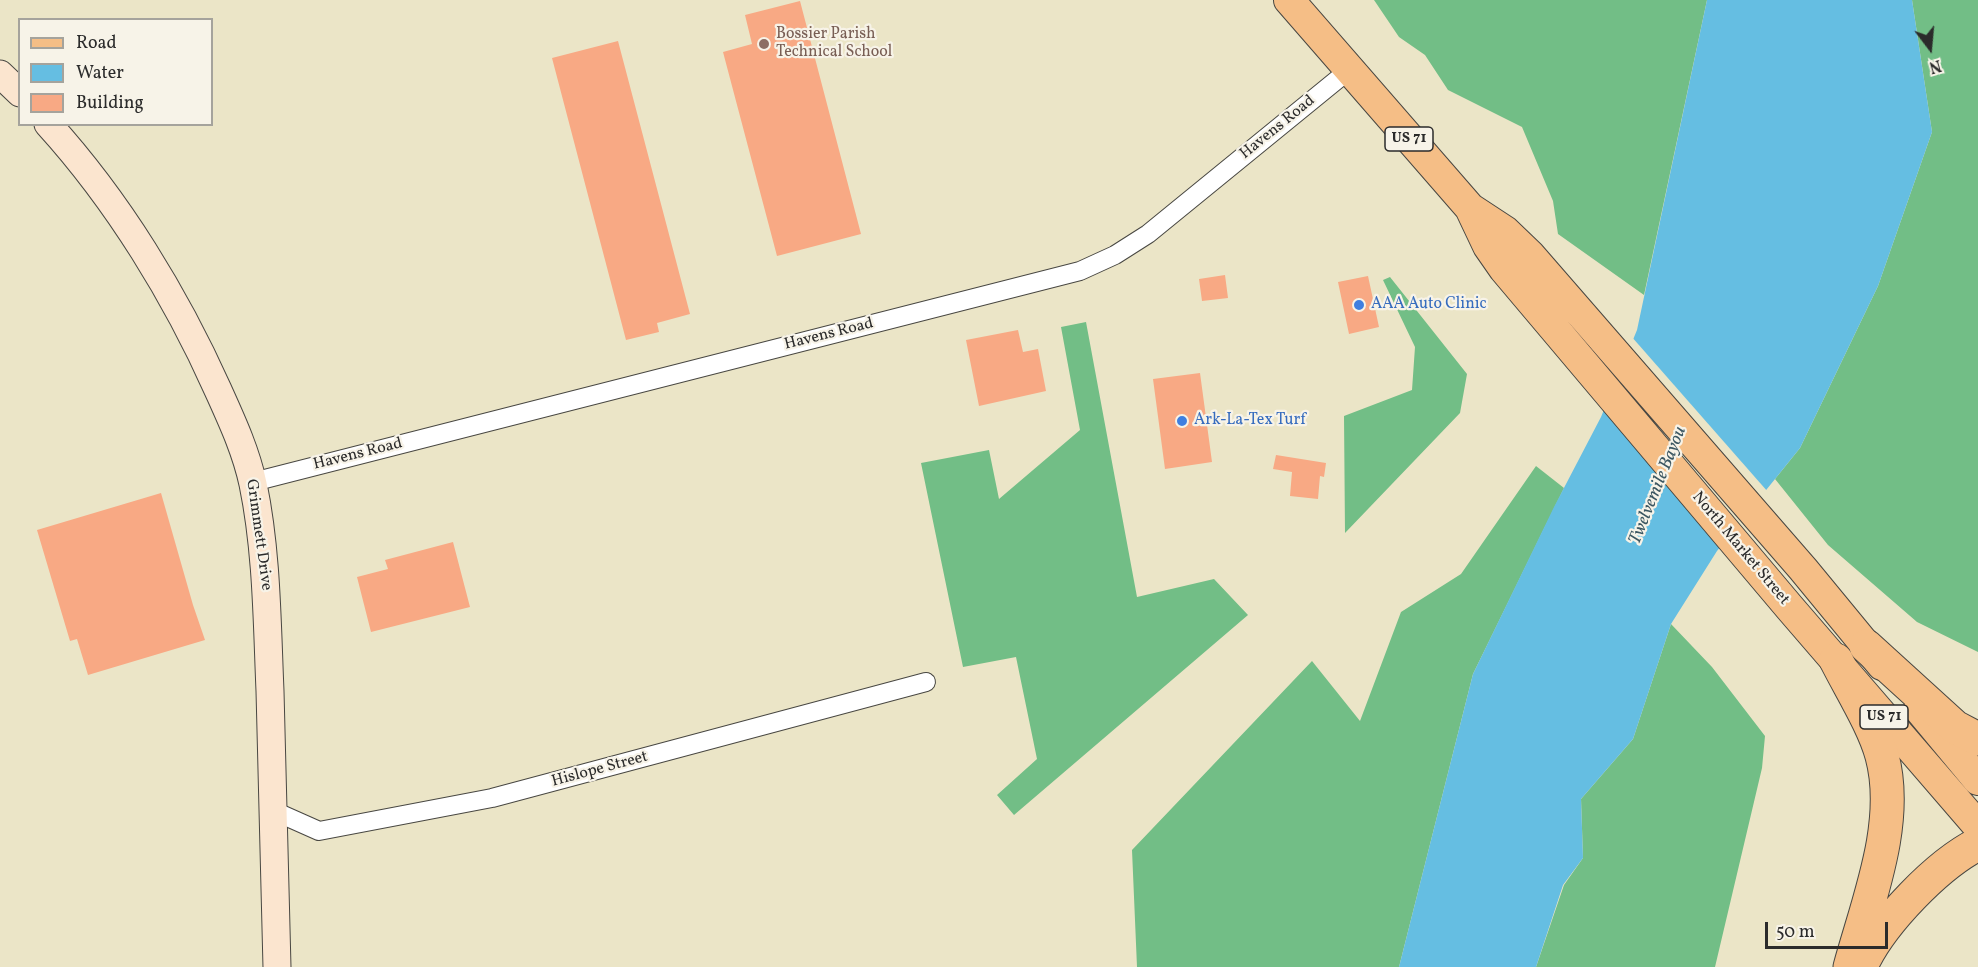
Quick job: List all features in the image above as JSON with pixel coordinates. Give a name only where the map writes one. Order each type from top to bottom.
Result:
[{"type":"highway","points":[[1866,645],[1954,727],[1978,740]]},
{"type":"highway","points":[[1836,660],[1882,755],[1888,799],[1887,825],[1881,854],[1850,967]]},
{"type":"highway","points":[[1861,967],[1895,914],[1942,870],[1978,844]]},
{"type":"main road","name":"North Market Street","points":[[1289,0],[1470,208],[1505,231],[1530,255],[1803,569],[1978,780]]},
{"type":"main road","points":[[0,74],[18,91]]},
{"type":"main road","name":"Grimmett Drive","points":[[50,126],[112,204],[185,320],[234,424],[253,482],[265,569],[277,967]]},
{"type":"main road","name":"North Market Street","points":[[1470,208],[1488,246],[1504,269],[1790,608],[1978,826]]},
{"type":"street","name":"Havens Road","points":[[253,482],[1080,271],[1115,255],[1148,234],[1349,70]]},
{"type":"street","name":"Hislope Street","points":[[274,810],[319,831],[492,798],[926,682]]},
{"type":"green space","points":[[1374,0],[1707,0],[1644,295],[1558,234],[1553,201],[1522,127],[1448,90],[1425,55],[1399,37]]},
{"type":"green space","points":[[1912,0],[1978,0],[1978,652],[1917,622],[1828,545],[1775,479],[1800,448],[1878,286],[1932,132]]},
{"type":"green space","points":[[1390,277],[1467,374],[1460,413],[1345,533],[1344,416],[1412,390],[1415,347],[1383,280]]},
{"type":"green space","points":[[1086,322],[1137,597],[1214,579],[1248,615],[1014,815],[997,795],[1037,759],[1016,657],[963,667],[921,463],[989,450],[999,499],[1080,430],[1061,327]]},
{"type":"green space","points":[[1536,466],[1564,488],[1473,674],[1399,967],[1137,967],[1132,850],[1312,661],[1360,721],[1401,612],[1461,574]]},
{"type":"green space","points":[[1671,624],[1712,667],[1765,736],[1762,768],[1715,967],[1536,967],[1564,885],[1583,858],[1581,799],[1633,739]]},
{"type":"water","name":"Twelvemile Bayou","points":[[1707,0],[1912,0],[1932,132],[1878,286],[1800,448],[1717,551],[1671,624],[1633,739],[1581,799],[1583,858],[1563,885],[1536,967],[1399,967],[1473,674],[1554,507],[1601,417],[1637,330]]},
{"type":"pier","points":[[1631,336],[1768,492],[1722,550],[1602,408]]},
{"type":"building","points":[[800,1],[861,234],[777,256],[723,52],[752,44],[745,15]]},
{"type":"building","points":[[618,41],[690,314],[657,323],[659,332],[626,340],[552,58]]},
{"type":"building","points":[[1225,275],[1228,298],[1202,301],[1199,279]]},
{"type":"building","name":"AAA Auto Clinic","points":[[1368,276],[1379,327],[1349,334],[1338,282]]},
{"type":"building","points":[[1018,330],[1023,352],[1038,349],[1046,391],[979,406],[966,340]]},
{"type":"building","name":"Ark-La-Tex Turf","points":[[1200,373],[1212,462],[1165,469],[1153,379]]},
{"type":"building","points":[[1276,455],[1326,463],[1324,477],[1320,476],[1318,499],[1290,496],[1292,472],[1273,469]]},
{"type":"building","points":[[161,493],[205,640],[88,675],[77,639],[70,641],[37,530]]},
{"type":"building","points":[[453,542],[470,607],[371,632],[357,577],[388,569],[385,560]]},
{"type":"place","name":"Bossier Parish Technical School","points":[[764,44]]},
{"type":"place","name":"AAA Auto Clinic","points":[[1359,305]]},
{"type":"place","name":"Ark-La-Tex Turf","points":[[1182,421]]}]
